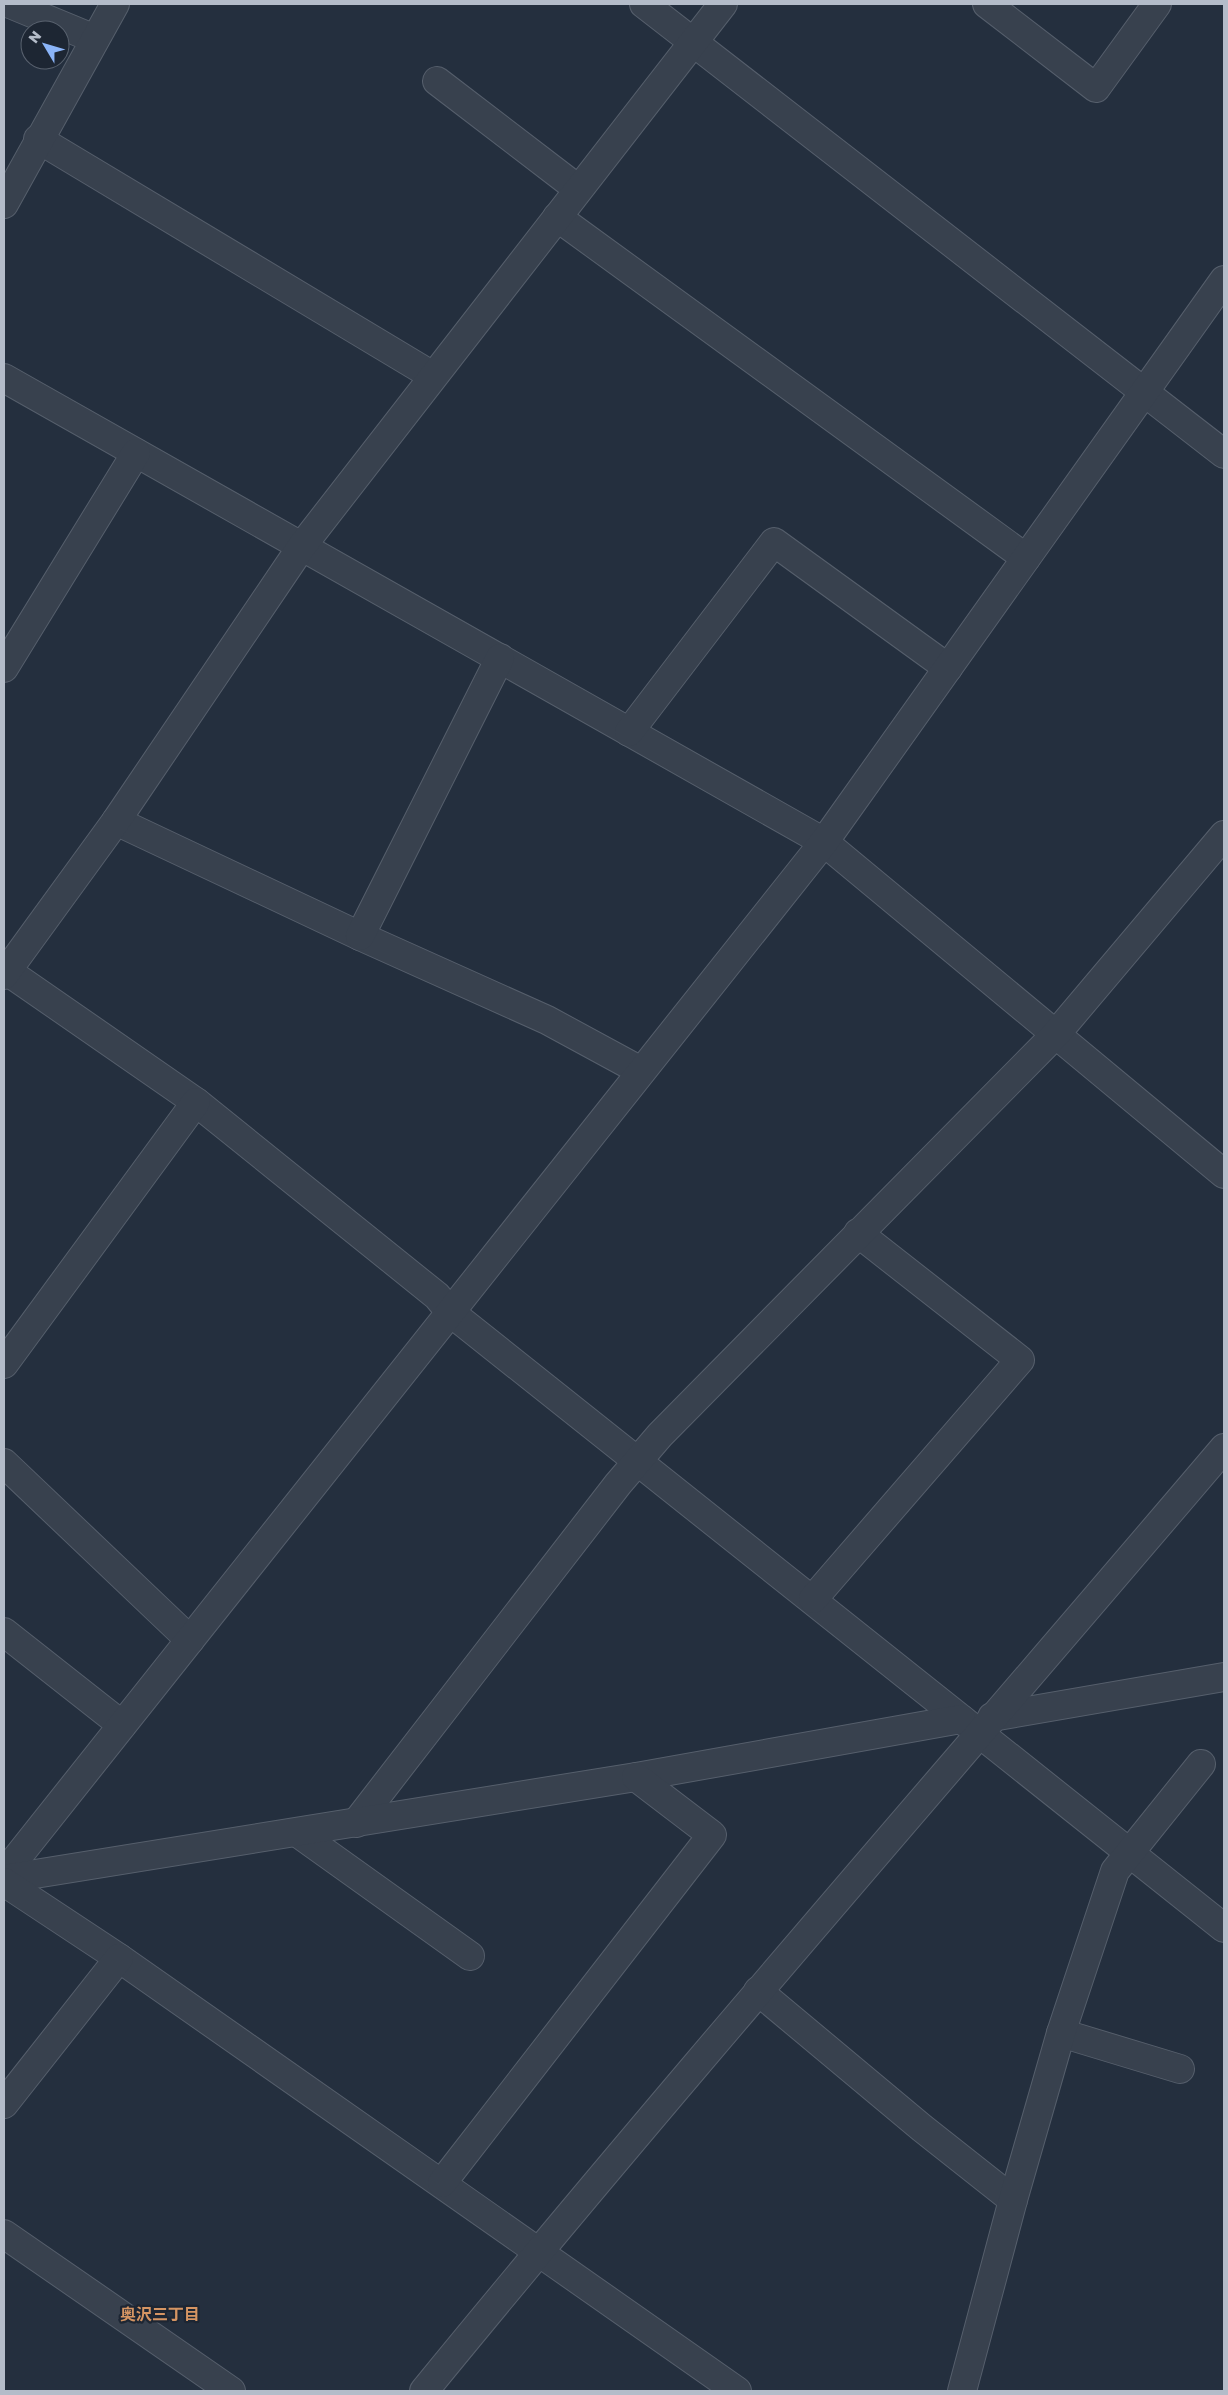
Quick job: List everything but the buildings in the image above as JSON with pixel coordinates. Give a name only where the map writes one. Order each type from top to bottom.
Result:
[{"type":"street","points":[[10,4],[95,39]]},
{"type":"street","points":[[4,204],[38,139],[115,4]]},
{"type":"street","points":[[644,4],[694,40],[1224,454]]},
{"type":"street","points":[[723,4],[578,188],[302,546],[116,821],[5,973],[196,1102],[437,1296],[450,1312],[636,1462],[813,1599],[978,1723],[1131,1853],[1224,1928]]},
{"type":"street","points":[[987,4],[1096,88],[1156,4]]},
{"type":"street","points":[[437,81],[578,188]]},
{"type":"street","points":[[38,139],[432,376]]},
{"type":"street","points":[[557,217],[1026,558]]},
{"type":"street","points":[[4,1874],[190,1640],[302,1512],[450,1312],[824,842],[1224,280]]},
{"type":"street","points":[[4,378],[824,842],[1224,1174]]},
{"type":"street","points":[[4,668],[136,453]]},
{"type":"street","points":[[629,732],[774,542],[948,668]]},
{"type":"street","points":[[360,936],[500,658]]},
{"type":"street","points":[[116,821],[360,936],[547,1020],[641,1071]]},
{"type":"street","points":[[356,1823],[636,1462],[858,1233],[1056,1034],[1224,835]]},
{"type":"street","points":[[4,1364],[196,1102]]},
{"type":"street","points":[[813,1599],[1020,1360],[858,1233]]},
{"type":"street","points":[[424,2391],[758,1991],[978,1723],[1224,1448]]},
{"type":"street","points":[[4,1463],[190,1640]]},
{"type":"street","points":[[4,1632],[122,1725]]},
{"type":"street","points":[[4,1880],[978,1723],[1224,1677]]},
{"type":"street","points":[[962,2391],[1013,2200],[1061,2033],[1115,1871],[1201,1764]]},
{"type":"street","points":[[442,2183],[712,1835],[636,1777]]},
{"type":"street","points":[[298,1833],[470,1956]]},
{"type":"street","points":[[4,1880],[442,2183],[737,2391]]},
{"type":"street","points":[[4,2104],[119,1958]]},
{"type":"street","points":[[758,1991],[922,2128],[1013,2200]]},
{"type":"street","points":[[1061,2033],[1180,2069]]},
{"type":"street","points":[[4,2234],[231,2391]]},
{"type":"district","name":"奥沢三丁目","points":[[160,2314]]}]
